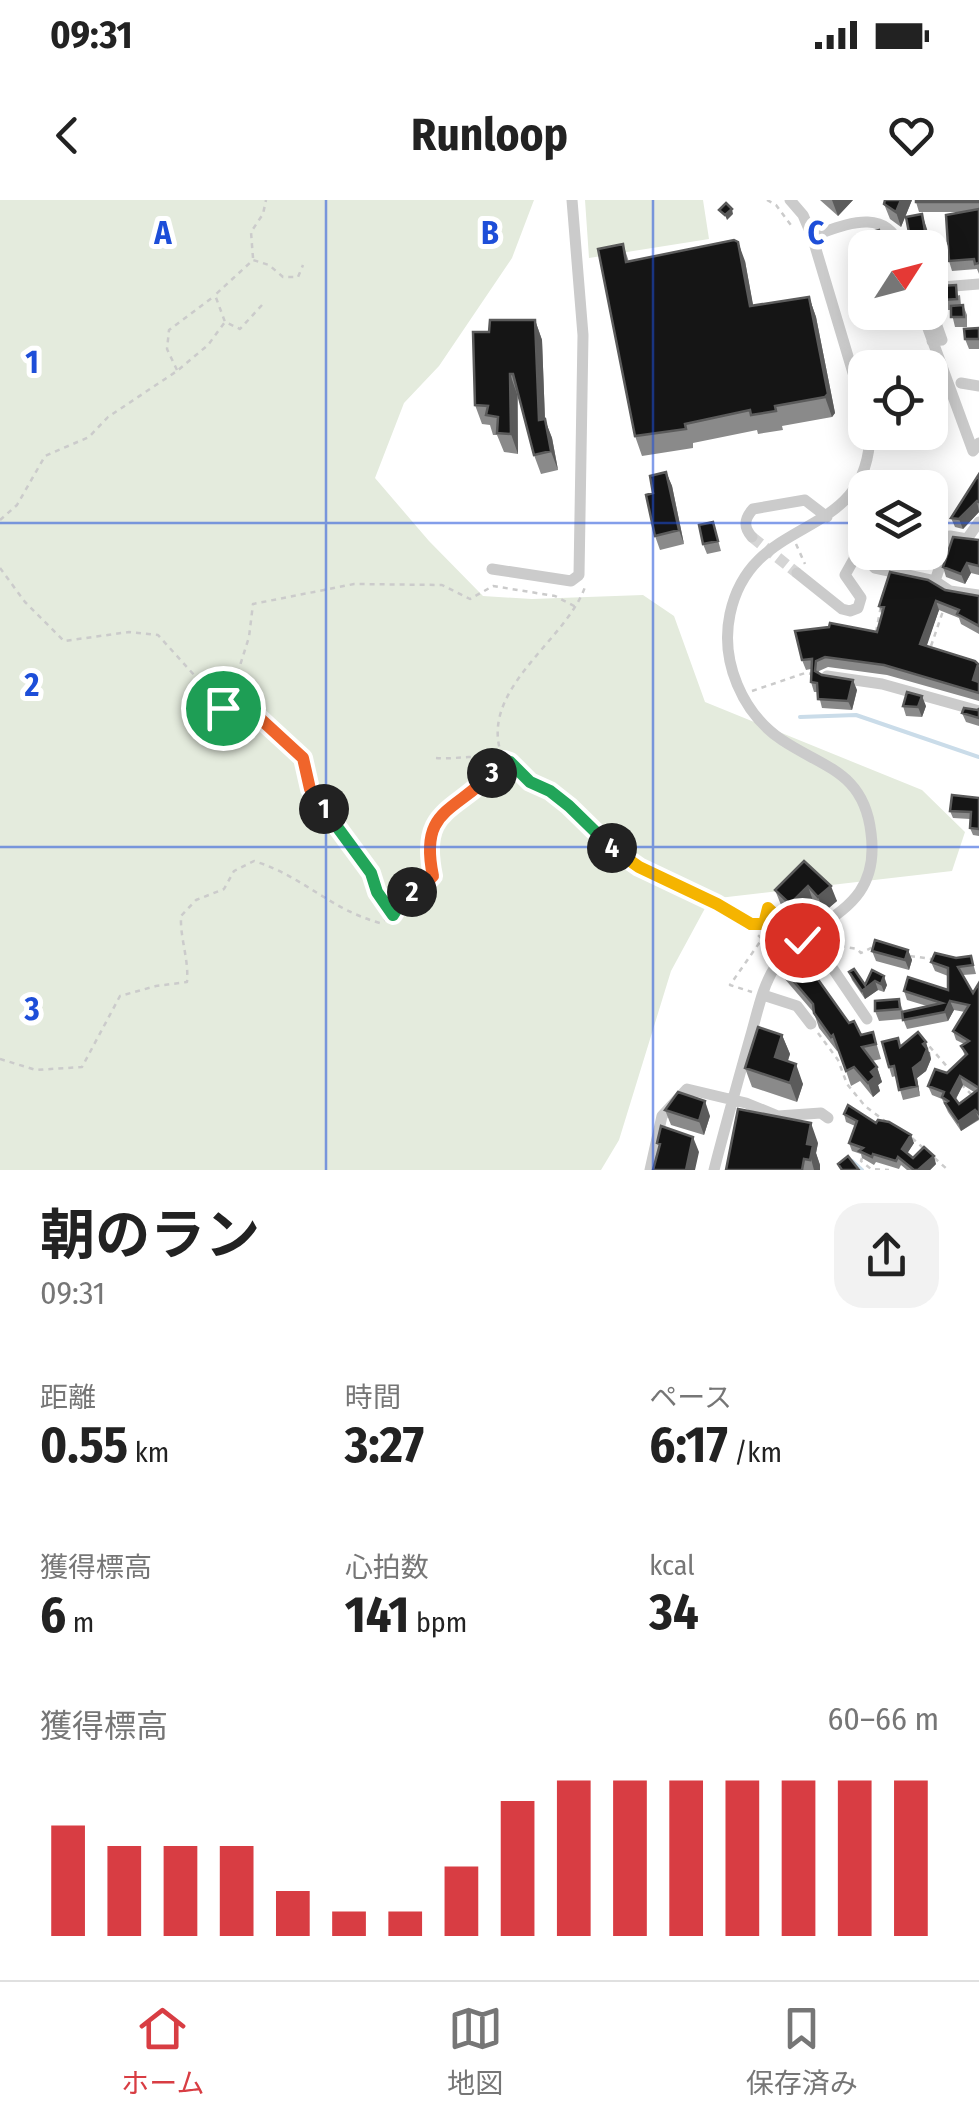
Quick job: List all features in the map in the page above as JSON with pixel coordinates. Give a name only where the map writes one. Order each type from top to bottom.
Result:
[{"type":"street","points":[[492,568],[571,582],[579,575],[583,335],[572,200]]},
{"type":"street","points":[[790,200],[812,236],[848,357]]},
{"type":"street","points":[[812,236],[861,220],[888,230]]},
{"type":"street","points":[[948,288],[979,284]]},
{"type":"street","points":[[928,330],[973,451],[979,443]]},
{"type":"street","points":[[932,342],[942,340],[938,330]]},
{"type":"street","points":[[961,384],[979,386]]},
{"type":"street","points":[[714,1170],[762,996],[778,962],[849,906],[867,876],[872,845],[865,809],[838,771],[772,732],[742,696],[734,677],[728,623],[734,601],[758,558],[791,534],[827,517],[849,496],[860,480],[869,450]]},
{"type":"street","points":[[752,537],[745,522],[753,509],[805,500],[827,517]]},
{"type":"street","points":[[935,581],[950,536],[967,539],[979,522]]},
{"type":"street","points":[[802,577],[842,610],[850,612],[858,608],[861,598],[846,574],[854,559],[869,562],[875,568],[935,581],[950,591],[979,595]]},
{"type":"street","points":[[827,676],[882,684],[979,711]]},
{"type":"street","points":[[806,938],[826,958],[867,1019]]},
{"type":"street","points":[[762,996],[796,1006],[811,1024]]},
{"type":"street","points":[[650,1170],[662,1116],[687,1089],[746,1102],[788,1118],[821,1113],[828,1118]]},
{"type":"path","points":[[253,260],[251,232],[264,214],[266,200]]},
{"type":"path","points":[[767,200],[776,205],[793,228]]},
{"type":"path","points":[[253,260],[269,265],[283,278],[298,277],[303,264]]},
{"type":"path","points":[[177,371],[167,349],[169,330],[253,260]]},
{"type":"path","points":[[215,295],[225,322],[240,329],[262,305]]},
{"type":"path","points":[[0,520],[17,505],[45,456],[89,437],[108,417],[208,345],[225,322]]},
{"type":"path","points":[[791,534],[806,565],[802,577]]},
{"type":"path","points":[[0,568],[64,641],[129,632],[158,635],[223,708],[242,702],[303,758],[310,789],[371,873],[377,892],[393,915]]},
{"type":"path","points":[[204,689],[220,673],[237,676],[254,604],[354,584],[442,586],[470,599],[494,586],[555,596],[577,608]]},
{"type":"path","points":[[504,760],[496,735],[501,711],[521,674],[564,618],[577,608],[585,587]]},
{"type":"path","points":[[929,660],[950,591]]},
{"type":"path","points":[[875,639],[881,605]]},
{"type":"path","points":[[742,696],[805,673],[827,676]]},
{"type":"path","points":[[436,758],[464,760],[485,755],[510,762],[530,782],[569,806],[618,854],[717,904],[747,924],[762,939],[730,985],[762,996]]},
{"type":"path","points":[[0,1059],[36,1070],[82,1067],[120,996],[187,982],[188,961],[180,940],[181,916],[196,900],[224,889],[234,871],[254,860],[305,884],[332,905],[380,923],[393,915],[407,893],[417,892],[433,876],[427,850],[434,823],[483,783],[504,760]]},
{"type":"path","points":[[747,924],[764,924],[768,908],[806,938]]},
{"type":"path","points":[[822,927],[835,945],[857,948],[862,953],[875,946]]},
{"type":"path","points":[[826,958],[835,945]]},
{"type":"path","points":[[908,956],[946,961]]},
{"type":"path","points":[[835,1033],[824,1041],[838,1060],[847,1084],[865,1106],[892,1128],[878,1126]]},
{"type":"path","points":[[925,1039],[966,1091],[979,1099]]},
{"type":"path","points":[[966,1091],[974,1078]]},
{"type":"path","points":[[901,1131],[948,1170]]},
{"type":"path","points":[[864,1150],[861,1161],[870,1169],[889,1170]]},
{"type":"shaded area","points":[[0,200],[534,200],[512,258],[439,366],[404,403],[375,478],[483,596],[532,599],[643,595],[674,616],[705,702],[922,790],[965,832],[952,871],[710,899],[671,971],[619,1140],[601,1170],[0,1170]]},
{"type":"shaded area","points":[[585,200],[703,200],[709,239],[589,258]]},
{"type":"building","points":[[885,200],[901,200],[896,212],[884,204]]},
{"type":"building","points":[[979,200],[979,202],[916,202]]},
{"type":"building","points":[[726,203],[732,209],[725,215],[719,210]]},
{"type":"building","points":[[979,209],[979,263],[975,264],[974,259],[949,261],[946,215]]},
{"type":"building","points":[[922,214],[925,230],[909,230],[906,217]]},
{"type":"building","points":[[738,242],[750,306],[809,297],[828,394],[775,406],[776,411],[751,415],[750,410],[685,424],[686,429],[635,436],[598,249],[623,244],[626,262]]},
{"type":"building","points":[[956,285],[957,299],[948,300],[948,286]]},
{"type":"building","points":[[963,305],[964,317],[951,317],[951,306]]},
{"type":"building","points":[[490,320],[535,320],[539,420],[545,419],[551,451],[534,455],[513,374],[511,434],[497,433],[498,417],[486,415],[488,406],[475,405],[473,332],[489,332]]},
{"type":"building","points":[[979,328],[979,339],[965,339],[964,329]]},
{"type":"building","points":[[666,472],[679,530],[655,536],[646,495],[653,493],[650,476]]},
{"type":"building","points":[[979,474],[979,502],[959,519],[951,518]]},
{"type":"building","points":[[713,522],[718,541],[703,544],[699,525]]},
{"type":"building","points":[[953,537],[979,540],[979,566],[967,563],[961,574],[948,569]]},
{"type":"building","points":[[890,572],[928,580],[945,590],[979,596],[979,626],[957,614],[959,610],[936,601],[920,644],[975,661],[978,664],[973,680],[979,682],[979,693],[884,665],[825,657],[816,661],[815,671],[853,680],[848,701],[818,699],[817,683],[811,682],[812,659],[802,660],[795,631],[829,627],[830,623],[877,632],[884,607],[879,606]]},
{"type":"building","points":[[907,692],[922,696],[918,707],[903,706]]},
{"type":"building","points":[[964,708],[979,709],[979,718],[962,713]]},
{"type":"building","points":[[952,795],[979,798],[979,829],[970,828],[971,812],[950,811]]},
{"type":"building","points":[[804,861],[831,886],[818,897],[808,886],[790,904],[775,890]]},
{"type":"building","points":[[875,940],[908,950],[905,960],[872,951]]},
{"type":"building","points":[[797,950],[849,1023],[854,1021],[861,1035],[873,1032],[876,1044],[862,1047],[877,1067],[871,1072],[875,1077],[868,1083],[854,1067],[846,1071],[833,1035],[778,963]]},
{"type":"building","points":[[935,953],[956,958],[971,956],[973,965],[958,967],[973,993],[979,983],[979,1088],[960,1076],[951,1093],[959,1104],[979,1089],[979,1114],[975,1110],[958,1122],[942,1097],[944,1092],[928,1086],[935,1069],[947,1073],[967,1054],[961,1046],[969,1041],[953,1031],[969,1005],[950,1001],[945,1012],[903,1020],[902,1012],[942,1003],[904,991],[908,977],[948,990],[948,968],[931,962]]},
{"type":"building","points":[[854,969],[865,985],[872,970],[884,976],[881,984],[875,981],[862,991],[849,972]]},
{"type":"building","points":[[899,999],[900,1009],[875,1011],[875,1001]]},
{"type":"building","points":[[758,1027],[782,1035],[775,1057],[796,1064],[790,1083],[745,1068]]},
{"type":"building","points":[[918,1032],[927,1049],[922,1061],[913,1068],[917,1086],[899,1090],[894,1066],[889,1067],[882,1042],[898,1038],[900,1047]]},
{"type":"building","points":[[678,1092],[705,1101],[699,1121],[665,1110]]},
{"type":"building","points":[[848,1105],[876,1123],[889,1122],[911,1135],[902,1149],[913,1158],[924,1147],[934,1156],[914,1170],[898,1157],[896,1161],[859,1151],[863,1148],[849,1143],[857,1121],[844,1114]]},
{"type":"building","points":[[738,1109],[811,1123],[807,1144],[813,1145],[810,1160],[804,1159],[802,1170],[726,1170]]},
{"type":"building","points":[[661,1126],[693,1137],[686,1170],[653,1170]]},
{"type":"building","points":[[848,1156],[859,1170],[842,1170],[838,1164]]},
{"type":"waterway","points":[[800,717],[856,715],[979,757]]},
{"type":"waterway","points":[[852,1161],[862,1170]]},
{"type":"tunnel","points":[[752,537],[797,573]]},
{"type":"route","points":[[223,708],[242,702],[303,758],[310,789],[371,873],[377,892],[393,915],[407,893],[417,892],[433,876],[427,850],[434,823],[483,783],[504,760],[569,806],[618,854],[639,867],[717,904],[747,924],[764,924],[768,908],[802,940]]}]
